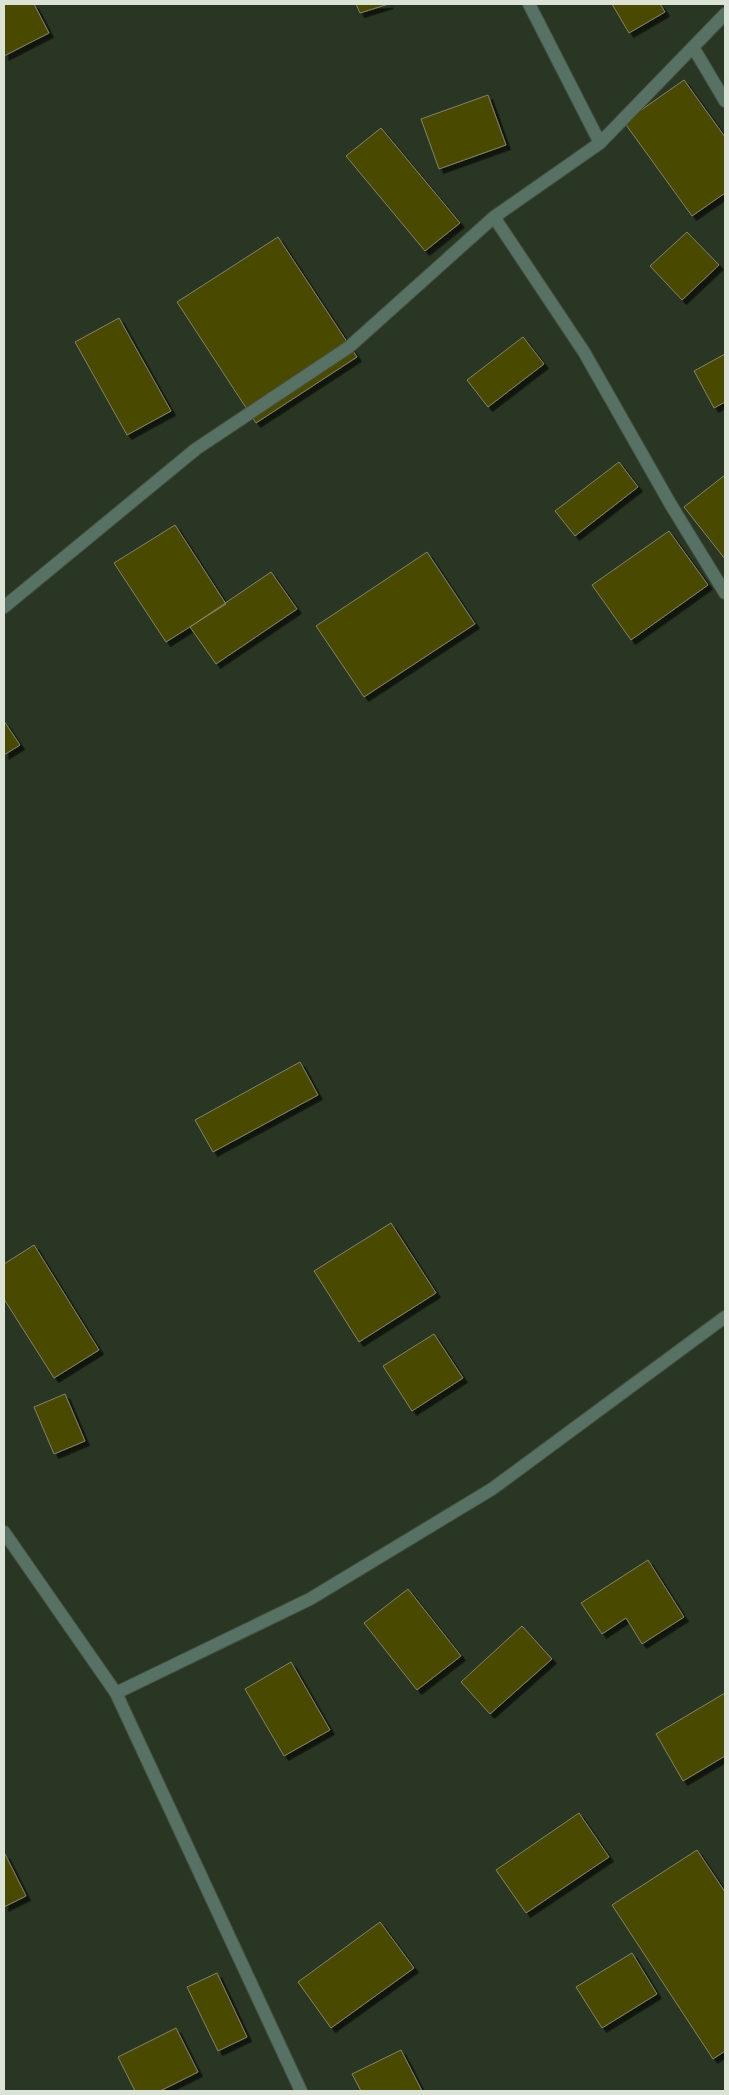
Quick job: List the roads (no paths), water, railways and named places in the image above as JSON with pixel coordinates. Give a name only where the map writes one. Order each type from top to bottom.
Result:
[{"type":"street","points":[[530,4],[600,143]]},
{"type":"street","points":[[4,606],[196,449],[349,347],[494,217],[600,143],[725,14]]},
{"type":"street","points":[[693,47],[725,101]]},
{"type":"street","points":[[494,217],[584,352],[671,505],[725,593]]},
{"type":"street","points":[[116,1692],[310,1599],[492,1490],[725,1317]]},
{"type":"street","points":[[4,1532],[116,1692],[301,2091]]}]
